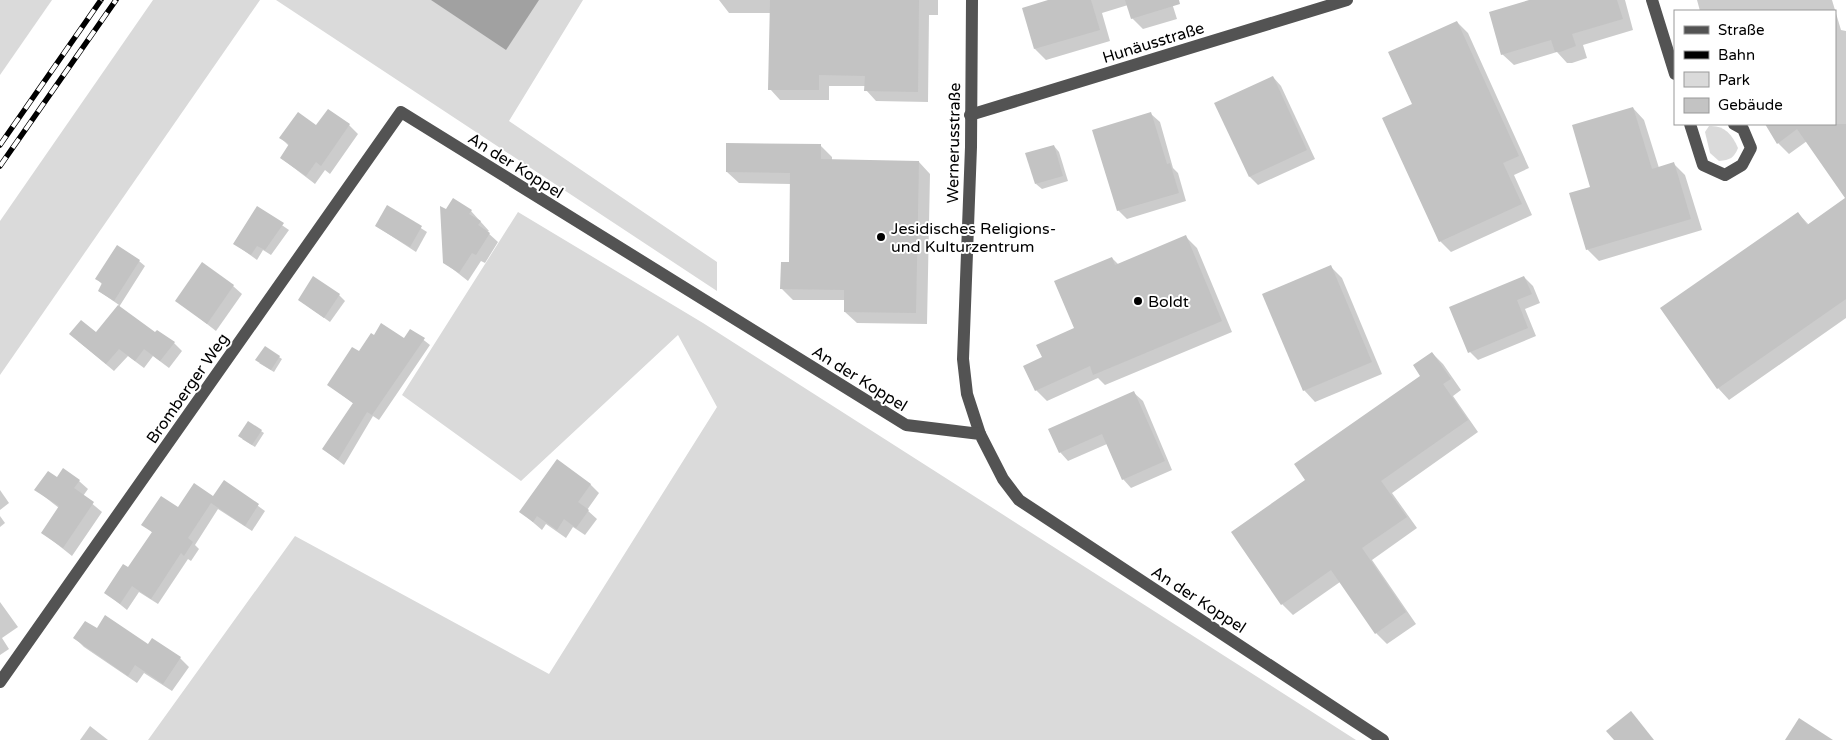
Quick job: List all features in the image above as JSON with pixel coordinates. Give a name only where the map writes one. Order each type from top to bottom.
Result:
[{"type":"street","name":"Wernerusstraße","points":[[972,0],[963,359],[967,394],[980,434]]},
{"type":"street","name":"Hunäusstraße","points":[[970,115],[1347,0]]},
{"type":"street","points":[[1652,0],[1674,71]]},
{"type":"street","name":"An der Koppel","points":[[401,112],[906,425],[980,434],[1003,479],[1019,500],[1383,740]]},
{"type":"street","name":"Bromberger Weg","points":[[0,682],[401,112]]},
{"type":"street","points":[[1690,125],[1703,165],[1725,175],[1742,164],[1751,148],[1744,129],[1736,125]]},
{"type":"green space","points":[[0,0],[52,0],[0,75]]},
{"type":"green space","points":[[153,0],[260,0],[0,375],[0,221]]},
{"type":"green space","points":[[276,0],[583,0],[509,121],[717,262],[717,291]]},
{"type":"green space","points":[[1709,126],[1719,127],[1727,131],[1733,139],[1738,148],[1731,158],[1719,161],[1710,153],[1705,132]]},
{"type":"green space","points":[[518,212],[703,323],[1356,740],[148,740],[295,536],[549,674],[717,407],[678,335],[521,481],[402,395]]},
{"type":"shaded area","points":[[431,0],[539,0],[506,50]]},
{"type":"building","points":[[770,0],[919,0],[918,92],[864,91],[865,76],[819,75],[819,90],[768,90]]},
{"type":"building","points":[[1048,0],[1091,0],[1100,30],[1034,49],[1022,8]]},
{"type":"building","points":[[1125,0],[1179,0],[1180,4],[1131,19]]},
{"type":"building","points":[[1529,0],[1617,0],[1623,19],[1572,34],[1576,46],[1560,52],[1555,52],[1551,40],[1501,55],[1489,12]]},
{"type":"building","points":[[1457,21],[1519,156],[1503,163],[1522,204],[1439,242],[1382,118],[1412,104],[1388,52]]},
{"type":"building","points":[[1273,76],[1307,150],[1249,177],[1214,103]]},
{"type":"building","points":[[1633,107],[1652,169],[1674,162],[1691,219],[1586,250],[1569,193],[1590,187],[1572,125]]},
{"type":"building","points":[[328,109],[350,124],[321,166],[316,162],[306,176],[280,158],[289,144],[279,138],[298,112],[316,125]]},
{"type":"building","points":[[1151,112],[1167,164],[1170,163],[1179,193],[1117,211],[1092,130]]},
{"type":"building","points":[[1846,124],[1846,299],[1717,389],[1660,308],[1798,212],[1807,225],[1845,198],[1797,129],[1777,144],[1766,125]]},
{"type":"building","points":[[726,143],[821,144],[821,159],[919,161],[916,313],[844,312],[844,290],[780,289],[781,262],[789,262],[790,173],[726,172]]},
{"type":"building","points":[[1054,145],[1063,176],[1035,184],[1025,153]]},
{"type":"building","points":[[453,198],[472,210],[469,214],[481,221],[478,225],[490,233],[476,255],[472,253],[459,273],[443,263],[440,206],[446,209]]},
{"type":"building","points":[[387,205],[422,226],[410,247],[375,226]]},
{"type":"building","points":[[257,206],[284,223],[265,250],[257,246],[251,255],[233,244]]},
{"type":"building","name":"Boldt","points":[[1186,235],[1222,321],[1093,375],[1090,366],[1035,391],[1023,366],[1042,357],[1036,345],[1074,328],[1054,281],[1112,257],[1115,265]]},
{"type":"building","points":[[117,245],[140,260],[114,301],[98,291],[102,283],[95,279]]},
{"type":"building","points":[[202,262],[234,285],[207,324],[175,301]]},
{"type":"building","points":[[1331,265],[1372,362],[1303,391],[1262,294]]},
{"type":"building","points":[[313,276],[340,294],[324,318],[298,300]]},
{"type":"building","points":[[1524,276],[1532,294],[1517,300],[1528,328],[1468,353],[1449,307]]},
{"type":"building","points":[[118,305],[155,332],[157,330],[175,342],[160,361],[144,349],[135,361],[119,349],[106,364],[69,334],[81,320],[96,332]]},
{"type":"building","points":[[381,323],[404,338],[410,329],[425,338],[372,415],[367,412],[338,460],[322,449],[353,403],[327,385],[352,347],[359,351],[371,333],[374,335]]},
{"type":"building","points":[[265,346],[280,356],[271,370],[255,360]]},
{"type":"building","points":[[1432,352],[1451,379],[1443,384],[1468,420],[1381,481],[1407,517],[1362,548],[1406,612],[1375,634],[1331,570],[1281,605],[1231,532],[1305,480],[1294,464],[1420,376],[1413,365]]},
{"type":"building","points":[[1134,391],[1165,461],[1122,480],[1102,434],[1059,453],[1048,429]]},
{"type":"building","points":[[248,421],[262,430],[252,445],[238,436]]},
{"type":"building","points":[[557,459],[591,484],[578,502],[589,510],[576,528],[564,519],[557,530],[537,516],[533,522],[519,512]]},
{"type":"building","points":[[63,468],[80,480],[74,488],[94,502],[63,548],[41,533],[59,506],[34,490],[48,471],[57,477]]},
{"type":"building","points":[[224,480],[259,504],[245,526],[211,503],[188,538],[193,542],[184,556],[181,553],[151,599],[132,586],[120,604],[104,593],[123,564],[128,567],[152,532],[141,525],[161,496],[178,507],[194,483],[213,496]]},
{"type":"building","points":[[105,615],[148,644],[152,638],[181,657],[163,684],[135,665],[128,676],[73,638],[85,621],[97,628]]},
{"type":"building","points":[[1631,711],[1654,740],[1614,740],[1606,731]]},
{"type":"building","points":[[1799,718],[1833,740],[1785,740]]},
{"type":"railway","points":[[0,145],[101,0]]},
{"type":"railway","points":[[0,166],[116,0]]},
{"type":"place","name":"Jesidisches Religions- und Kulturzentrum","points":[[881,237]]},
{"type":"place","name":"Boldt","points":[[1138,301]]}]
